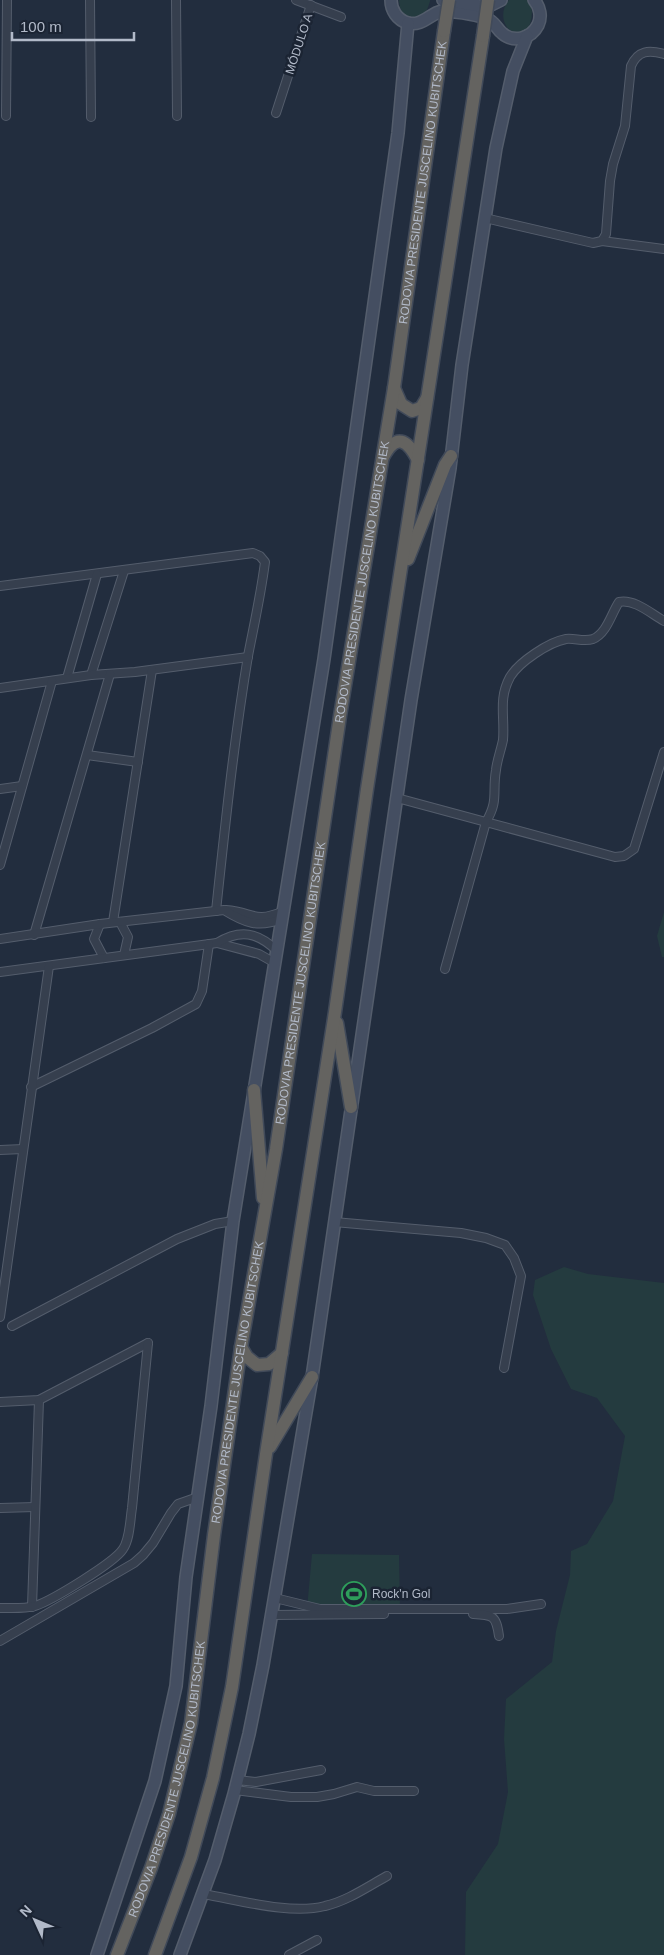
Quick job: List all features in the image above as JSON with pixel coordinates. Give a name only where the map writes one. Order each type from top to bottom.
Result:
[{"type":"highway","name":"RODOVIA PRESIDENTE JUSCELINO KUBITSCHEK","points":[[117,1955],[151,1868],[169,1814],[192,1723],[214,1535],[241,1347],[264,1216],[340,716],[394,388],[449,0]]},
{"type":"highway","points":[[155,1955],[191,1857],[213,1778],[232,1687],[488,0]]},
{"type":"highway","points":[[394,388],[401,404],[412,411],[421,408],[428,396]]},
{"type":"highway","points":[[382,459],[388,448],[400,441],[406,442],[410,446],[418,460]]},
{"type":"highway","points":[[401,575],[422,527],[445,465],[451,456]]},
{"type":"highway","points":[[335,1012],[352,1107]]},
{"type":"highway","points":[[254,1090],[264,1216]]},
{"type":"highway","points":[[241,1347],[248,1357],[258,1365],[269,1364],[282,1353]]},
{"type":"highway","points":[[266,1454],[312,1377]]},
{"type":"main road","points":[[443,0],[445,2],[487,7],[501,0]]},
{"type":"main road","points":[[390,1],[396,15],[408,23],[422,22],[444,10],[484,18],[493,22],[498,30],[508,37],[521,38],[527,36],[538,26],[540,12],[534,0]]},
{"type":"main road","points":[[97,1955],[155,1781],[176,1686],[186,1576],[211,1406],[233,1221],[311,744],[398,133],[408,23]]},
{"type":"main road","points":[[180,1955],[203,1894],[236,1785],[272,1615],[312,1377],[412,690],[451,456],[462,365],[496,148],[513,71],[527,36]]},
{"type":"street","points":[[6,116],[7,0]]},
{"type":"street","points":[[90,0],[91,117]]},
{"type":"street","points":[[176,0],[177,116]]},
{"type":"street","points":[[296,0],[312,5]]},
{"type":"street","name":"MÓDULO A","points":[[276,113],[312,5],[341,17]]},
{"type":"street","points":[[602,241],[606,234],[613,164],[625,126],[631,66],[634,59],[647,51],[664,54]]},
{"type":"street","points":[[485,218],[594,243],[602,241],[664,250]]},
{"type":"street","points":[[0,586],[253,553],[260,556],[265,562],[248,657],[225,828],[220,910]]},
{"type":"street","points":[[91,675],[124,571]]},
{"type":"street","points":[[67,678],[97,574]]},
{"type":"street","points":[[445,969],[486,822],[495,803],[495,771],[502,740],[503,698],[510,678],[517,667],[527,658],[560,641],[594,638],[610,621],[613,611],[619,602],[626,600],[639,605],[664,621]]},
{"type":"street","points":[[0,688],[91,675],[152,670],[248,657]]},
{"type":"street","points":[[124,955],[128,937],[117,922],[152,670]]},
{"type":"street","points":[[34,935],[110,674]]},
{"type":"street","points":[[0,866],[52,681]]},
{"type":"street","points":[[397,798],[615,857],[624,856],[634,849],[664,752]]},
{"type":"street","points":[[87,755],[138,762]]},
{"type":"street","points":[[0,789],[22,786]]},
{"type":"street","points":[[0,939],[100,924],[220,910],[234,911],[257,918],[283,915]]},
{"type":"street","points":[[220,910],[250,923],[265,924],[283,915]]},
{"type":"street","points":[[236,935],[240,920]]},
{"type":"street","points":[[248,934],[250,923]]},
{"type":"street","points":[[100,924],[94,939],[104,958]]},
{"type":"street","points":[[0,972],[213,944],[236,935],[248,934],[264,939],[277,951]]},
{"type":"street","points":[[213,944],[259,954],[275,963]]},
{"type":"street","points":[[31,1087],[152,1028],[196,1004],[202,991],[213,944]]},
{"type":"street","points":[[0,1317],[49,966]]},
{"type":"street","points":[[0,1150],[23,1149]]},
{"type":"street","points":[[12,1326],[177,1239],[215,1224],[233,1221]]},
{"type":"street","points":[[334,1222],[461,1234],[486,1238],[505,1245],[514,1258],[521,1276],[504,1368]]},
{"type":"street","points":[[0,1402],[38,1400],[148,1343],[132,1508],[125,1546],[114,1558],[44,1603],[32,1607],[0,1608]]},
{"type":"street","points":[[32,1607],[38,1400]]},
{"type":"street","points":[[0,1641],[134,1563],[144,1555],[153,1543],[171,1512],[178,1504],[198,1497]]},
{"type":"street","points":[[0,1508],[35,1507]]},
{"type":"street","points":[[274,1598],[320,1609],[507,1609],[541,1604]]},
{"type":"street","points":[[272,1615],[482,1614],[491,1615],[495,1618],[499,1636]]},
{"type":"street","points":[[236,1785],[321,1770]]},
{"type":"street","points":[[236,1785],[291,1797],[317,1797],[357,1787],[374,1791],[414,1791]]},
{"type":"street","points":[[203,1894],[278,1907],[311,1909],[335,1903],[387,1876]]},
{"type":"street","points":[[289,1955],[317,1940]]},
{"type":"green space","points":[[399,0],[430,1],[424,14],[412,21],[402,13]]},
{"type":"green space","points":[[509,0],[529,0],[532,16],[527,31],[514,32],[505,24],[503,12]]},
{"type":"green space","points":[[664,912],[664,957],[662,957],[657,936]]},
{"type":"green space","points":[[564,1267],[588,1274],[664,1283],[664,1955],[465,1955],[466,1892],[498,1844],[508,1792],[504,1739],[506,1699],[552,1662],[556,1631],[570,1575],[571,1551],[587,1544],[613,1501],[625,1436],[597,1398],[571,1389],[551,1349],[533,1295],[535,1280]]},
{"type":"green space","name":"Rock'n Gol","points":[[312,1554],[399,1555],[400,1610],[307,1609]]},
{"type":"place","name":"Rock'n Gol","points":[[354,1594]]}]
